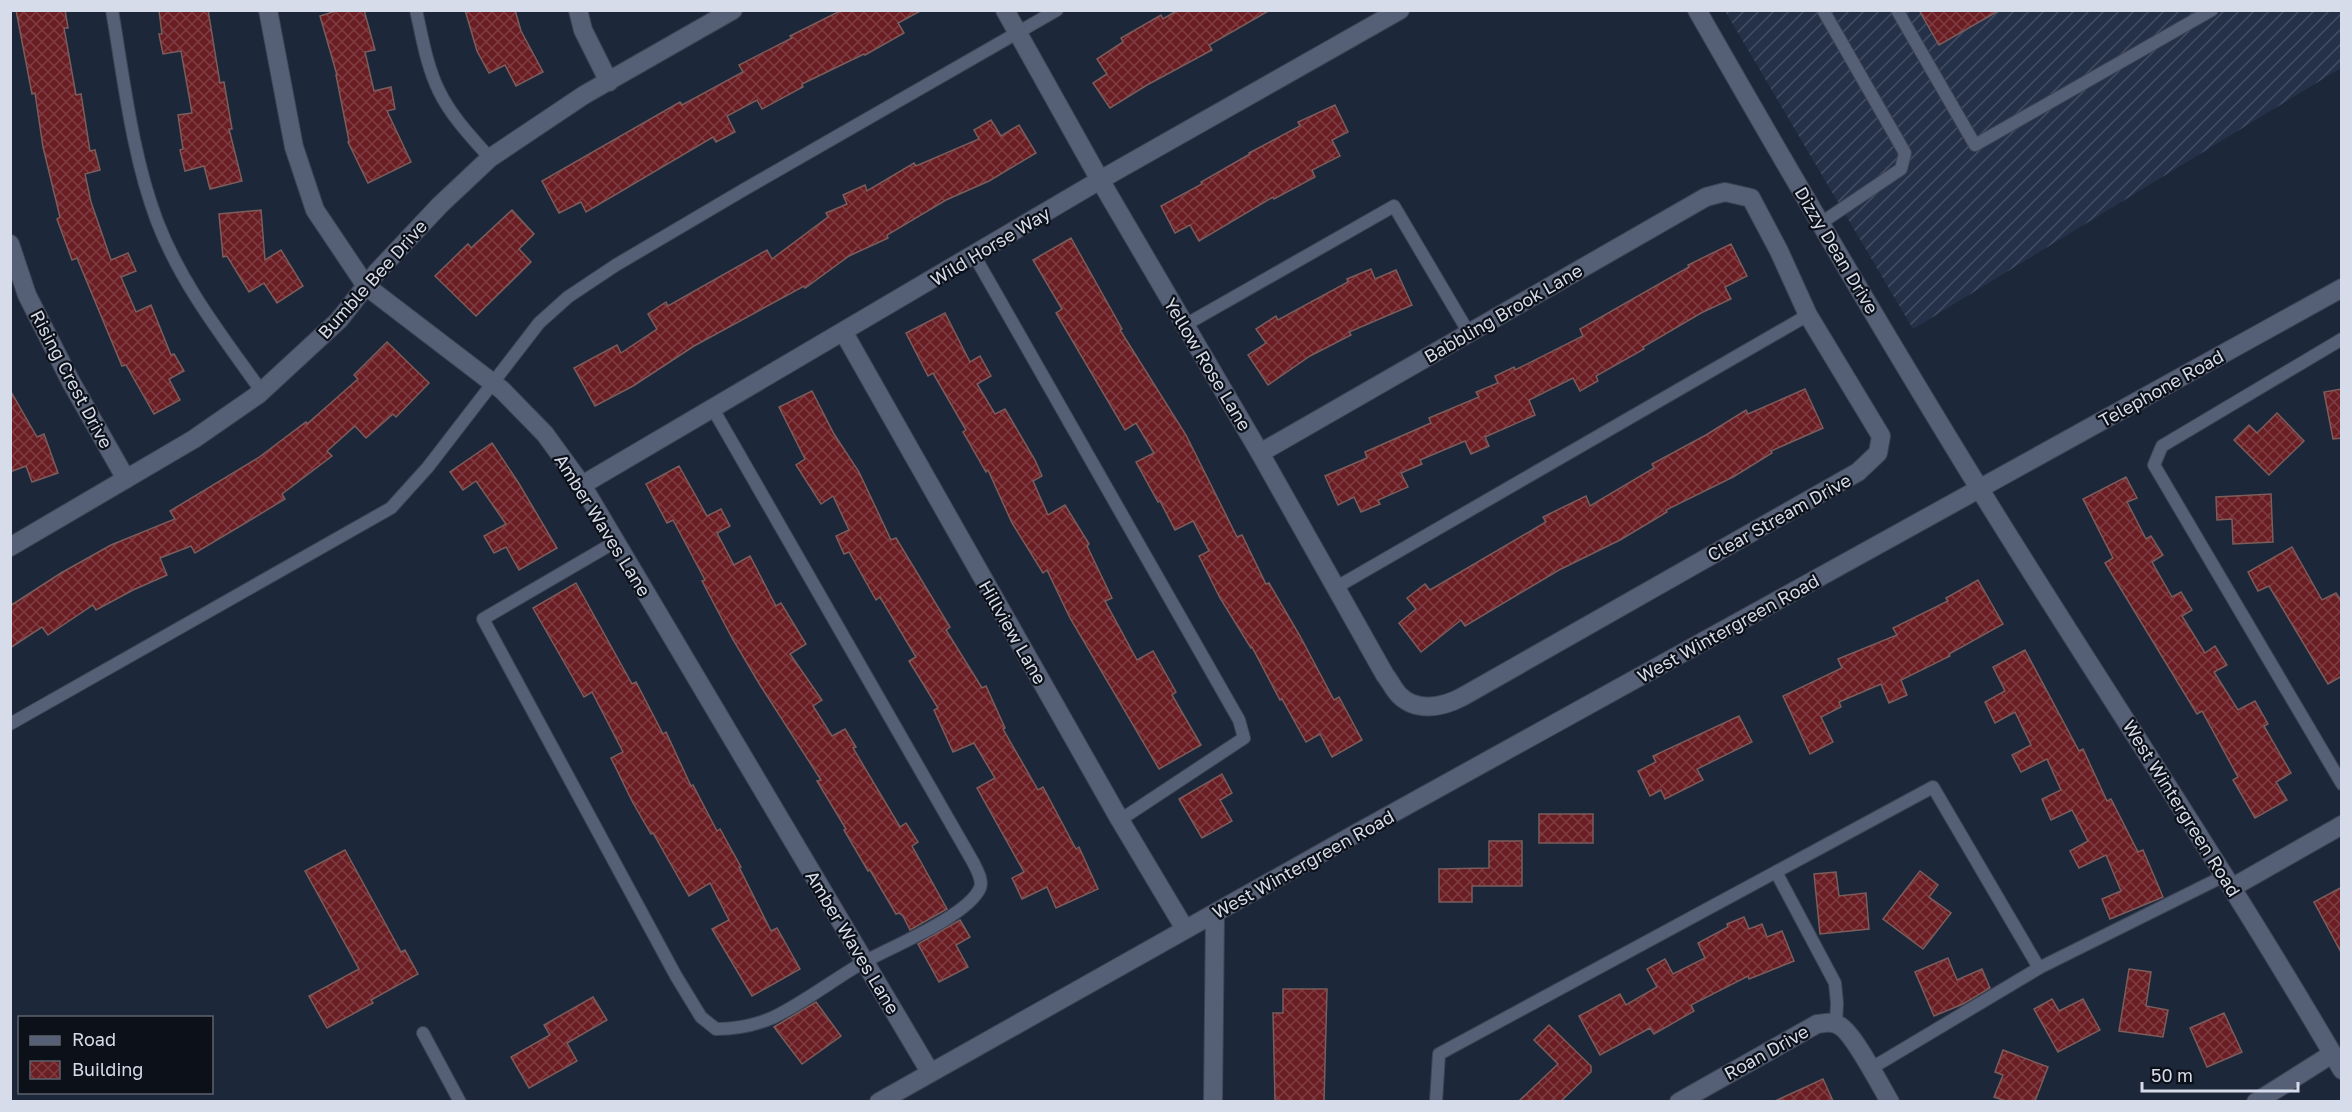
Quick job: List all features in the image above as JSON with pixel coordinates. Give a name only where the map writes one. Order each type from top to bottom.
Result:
[{"type":"street","name":"Amber Waves Lane","points":[[268,10],[294,147],[315,210],[366,286],[502,390],[545,434],[582,485],[930,1072]]},
{"type":"street","points":[[578,10],[582,30],[609,82]]},
{"type":"street","name":"Bumble Bee Drive","points":[[10,547],[194,439],[262,392],[339,320],[366,286],[440,205],[490,158],[584,95],[733,10]]},
{"type":"street","name":"Yellow Rose Lane","points":[[1005,10],[1100,180],[1399,695],[1413,704],[1422,706]]},
{"type":"street","name":"Wild Horse Way","points":[[582,485],[844,333],[1100,180],[1400,10]]},
{"type":"street","name":"Dizzy Dean Drive","points":[[1697,10],[1980,489]]},
{"type":"street","name":"Babbling Brook Lane","points":[[1260,453],[1706,197],[1725,192],[1751,198]]},
{"type":"street","name":"Clear Stream Drive","points":[[1422,706],[1445,705],[1462,697],[1858,472],[1878,453],[1881,436],[1808,315],[1779,251],[1751,198]]},
{"type":"street","name":"Rising Crest Drive","points":[[10,244],[27,295],[71,382],[126,479]]},
{"type":"street","name":"Telephone Road","points":[[1980,489],[2342,288]]},
{"type":"street","name":"Hillview Lane","points":[[844,333],[1120,820],[1185,929]]},
{"type":"street","name":"West Wintergreen Road","points":[[879,1101],[1367,827],[1980,489],[2229,881],[2337,1062]]},
{"type":"street","points":[[2229,881],[2342,825]]},
{"type":"street","points":[[1213,1101],[1215,914]]},
{"type":"street","name":"Roan Drive","points":[[1679,1101],[1817,1024],[1830,1022],[1836,1024]]},
{"type":"street","points":[[1836,1024],[1842,1027],[1850,1037],[1890,1101]]},
{"type":"street","points":[[2256,1101],[2337,1062]]},
{"type":"lane","points":[[112,10],[133,134],[157,221],[195,298],[262,392]]},
{"type":"lane","points":[[416,10],[427,57],[439,92],[463,129],[490,158]]},
{"type":"lane","points":[[10,724],[391,507],[428,467],[539,323],[552,310],[606,271],[884,108],[1057,10]]},
{"type":"lane","points":[[1821,223],[1901,169],[1905,153],[1823,10]]},
{"type":"lane","points":[[1898,10],[1975,145],[2212,10]]},
{"type":"lane","points":[[1185,325],[1394,206],[1469,333]]},
{"type":"lane","points":[[974,255],[1239,720],[1244,738],[1120,820]]},
{"type":"lane","points":[[1335,588],[1808,315]]},
{"type":"lane","points":[[2342,339],[2162,446],[2154,465],[2342,784]]},
{"type":"lane","points":[[615,542],[483,619],[701,1017],[716,1029],[740,1029],[774,1017],[866,961],[930,929],[968,903],[980,888],[980,877],[713,409]]},
{"type":"lane","points":[[1436,1101],[1438,1054],[1933,787],[2039,968]]},
{"type":"lane","points":[[1776,872],[1835,983],[1838,1003],[1836,1024]]},
{"type":"lane","points":[[1870,1069],[2039,968],[2229,881]]},
{"type":"lane","points":[[423,1034],[460,1101]]},
{"type":"shaded area","points":[[1725,11],[2341,11],[2341,68],[1913,329]]},
{"type":"building","points":[[16,10],[65,10],[68,28],[64,28],[76,95],[81,94],[90,151],[95,150],[100,170],[85,174],[91,202],[111,260],[128,253],[136,271],[121,277],[136,312],[151,305],[171,355],[174,354],[184,371],[169,379],[180,400],[154,414],[126,365],[122,366],[77,258],[72,260],[57,219],[60,217],[43,147],[35,93],[32,94]]},
{"type":"building","points":[[159,10],[208,10],[220,83],[224,82],[232,129],[229,129],[242,181],[210,189],[204,166],[185,171],[180,150],[183,149],[178,115],[192,113],[181,51],[163,54],[159,34],[162,34]]},
{"type":"building","points":[[339,10],[364,10],[375,50],[365,52],[374,91],[391,87],[395,109],[387,111],[411,162],[368,183],[348,142],[337,75],[320,16]]},
{"type":"building","points":[[465,10],[515,10],[521,31],[543,72],[516,86],[505,65],[489,73],[477,51]]},
{"type":"building","points":[[842,10],[922,10],[898,23],[904,33],[865,55],[802,84],[803,87],[762,109],[757,100],[727,116],[735,132],[716,142],[713,137],[586,212],[581,202],[559,213],[542,181],[680,102],[682,105],[743,72],[739,65]]},
{"type":"building","points":[[1178,10],[1270,10],[1209,45],[1212,50],[1110,108],[1093,83],[1107,74],[1097,59],[1123,42],[1121,38],[1161,15],[1163,19]]},
{"type":"building","points":[[1919,10],[2000,10],[1939,45]]},
{"type":"building","points":[[1335,105],[1348,132],[1332,140],[1340,156],[1312,170],[1315,177],[1274,199],[1273,197],[1199,241],[1190,225],[1175,233],[1161,206],[1202,184],[1201,182],[1249,153],[1300,126],[1298,122]]},
{"type":"building","points":[[991,120],[1001,136],[1019,125],[1036,153],[989,181],[946,200],[887,235],[888,238],[849,256],[805,288],[804,286],[694,346],[633,386],[595,406],[574,368],[617,345],[621,353],[657,329],[648,314],[666,302],[668,306],[767,250],[772,259],[828,217],[826,213],[847,204],[843,195],[865,185],[867,191],[914,163],[916,166],[979,139],[974,130]]},
{"type":"building","points":[[261,210],[265,260],[281,250],[303,286],[277,303],[264,283],[249,292],[227,256],[223,257],[219,214]]},
{"type":"building","points":[[512,210],[534,234],[519,249],[531,262],[476,316],[435,276],[468,244],[471,248]]},
{"type":"building","points":[[1071,238],[1122,329],[1120,330],[1186,435],[1237,537],[1242,535],[1266,584],[1269,583],[1334,700],[1339,697],[1362,740],[1332,757],[1320,734],[1306,742],[1282,699],[1280,700],[1252,647],[1220,598],[1199,556],[1209,551],[1193,521],[1175,530],[1136,462],[1154,453],[1136,423],[1125,430],[1056,313],[1062,309],[1033,260]]},
{"type":"building","points":[[1731,244],[1747,276],[1725,287],[1731,299],[1701,313],[1643,347],[1644,349],[1596,376],[1598,381],[1580,391],[1573,378],[1529,400],[1535,415],[1485,437],[1489,446],[1471,454],[1465,441],[1420,460],[1422,464],[1401,473],[1408,487],[1378,500],[1380,504],[1361,512],[1354,497],[1338,505],[1325,476],[1367,458],[1365,452],[1431,423],[1429,418],[1479,397],[1476,392],[1498,383],[1495,376],[1514,367],[1515,370],[1583,336],[1580,329],[1689,267],[1688,265]]},
{"type":"building","points":[[1371,269],[1375,279],[1396,270],[1412,305],[1349,332],[1351,335],[1310,356],[1268,385],[1248,355],[1266,343],[1256,329],[1276,316],[1278,320],[1348,282],[1347,279]]},
{"type":"building","points":[[945,313],[970,362],[980,356],[991,376],[977,384],[995,414],[1005,409],[1035,460],[1042,476],[1033,481],[1048,515],[1065,505],[1089,544],[1087,546],[1112,598],[1105,601],[1137,660],[1153,651],[1176,692],[1172,695],[1201,745],[1159,769],[1070,618],[1047,570],[1043,573],[1012,523],[988,470],[986,472],[963,432],[966,430],[933,373],[928,376],[906,333]]},
{"type":"building","points":[[387,342],[429,383],[396,417],[393,414],[366,438],[355,426],[327,451],[332,456],[282,494],[285,499],[247,522],[195,553],[191,546],[160,558],[167,575],[96,610],[93,605],[48,635],[42,627],[10,648],[10,606],[61,573],[111,545],[175,519],[170,511],[258,458],[306,422],[307,424],[358,379],[354,375]]},
{"type":"building","points":[[1805,389],[1823,428],[1771,451],[1772,453],[1733,477],[1666,510],[1667,512],[1620,540],[1559,570],[1465,626],[1461,620],[1421,652],[1399,623],[1416,609],[1407,598],[1425,584],[1430,590],[1546,522],[1543,517],[1586,496],[1590,506],[1654,468],[1652,464],[1746,410],[1748,414]]},
{"type":"building","points":[[2342,389],[2342,438],[2333,439],[2324,392]]},
{"type":"building","points":[[10,390],[37,437],[44,434],[58,473],[32,482],[26,466],[10,472]]},
{"type":"building","points":[[812,391],[834,434],[859,472],[891,540],[896,538],[950,627],[946,630],[982,688],[986,686],[1005,728],[1003,729],[1038,790],[1043,787],[1076,849],[1079,847],[1098,889],[1056,908],[1047,887],[1022,899],[1012,878],[1024,872],[977,788],[995,778],[974,743],[953,752],[934,710],[938,708],[909,661],[916,657],[880,597],[876,600],[849,552],[844,554],[836,536],[849,530],[833,496],[821,504],[796,465],[805,459],[779,407]]},
{"type":"building","points":[[2277,413],[2304,441],[2269,475],[2234,440],[2249,425],[2257,433]]},
{"type":"building","points":[[492,443],[557,548],[519,570],[506,547],[494,553],[484,536],[506,524],[476,481],[463,490],[450,472]]},
{"type":"building","points":[[679,466],[707,516],[721,509],[730,526],[717,533],[734,565],[750,556],[776,606],[781,603],[806,644],[790,654],[822,700],[813,706],[832,736],[845,729],[856,747],[853,748],[900,827],[906,823],[918,842],[912,846],[947,909],[910,930],[903,916],[896,914],[870,870],[868,871],[817,781],[821,780],[732,638],[673,520],[667,523],[646,484]]},
{"type":"building","points":[[2126,477],[2137,498],[2127,502],[2146,539],[2151,536],[2163,555],[2152,562],[2172,597],[2181,592],[2192,610],[2182,616],[2205,653],[2215,646],[2227,665],[2214,672],[2238,710],[2255,701],[2268,724],[2264,726],[2291,773],[2276,782],[2287,800],[2255,818],[2233,780],[2238,777],[2202,711],[2197,714],[2105,563],[2113,558],[2083,499]]},
{"type":"building","points":[[2271,494],[2273,542],[2233,544],[2232,519],[2217,520],[2216,497]]},
{"type":"building","points":[[2292,547],[2322,600],[2336,593],[2342,602],[2342,676],[2328,684],[2269,586],[2258,591],[2248,572]]},
{"type":"building","points":[[1978,580],[2003,624],[1949,654],[1950,656],[1901,680],[1907,695],[1889,703],[1881,684],[1839,702],[1841,707],[1821,717],[1833,742],[1810,754],[1783,696],[1842,668],[1838,659],[1897,635],[1893,628],[1948,601],[1946,598]]},
{"type":"building","points":[[576,583],[632,684],[636,682],[663,734],[666,732],[691,786],[693,785],[717,831],[720,829],[741,867],[739,867],[771,931],[777,928],[800,969],[752,996],[712,929],[729,920],[710,883],[689,896],[632,801],[611,758],[623,752],[592,692],[584,697],[533,608]]},
{"type":"building","points":[[2025,650],[2079,751],[2083,749],[2107,801],[2111,799],[2138,852],[2143,850],[2163,897],[2110,919],[2102,899],[2121,891],[2106,855],[2079,868],[2070,851],[2088,841],[2072,810],[2051,820],[2042,799],[2061,790],[2047,759],[2021,772],[2012,755],[2031,745],[2015,712],[1995,723],[1985,702],[2005,691],[1993,667]]},
{"type":"building","points":[[1739,716],[1752,742],[1697,769],[1703,780],[1665,799],[1661,790],[1650,796],[1638,771],[1656,762],[1653,756]]},
{"type":"building","points":[[1222,774],[1232,793],[1220,800],[1232,821],[1202,838],[1179,799]]},
{"type":"building","points":[[1539,814],[1593,814],[1593,843],[1539,843]]},
{"type":"building","points":[[1489,841],[1522,841],[1522,886],[1472,886],[1472,902],[1439,902],[1439,869],[1489,868]]},
{"type":"building","points":[[345,850],[401,952],[405,950],[418,974],[371,1000],[373,1003],[327,1028],[309,996],[359,969],[305,871]]},
{"type":"building","points":[[1920,871],[1938,885],[1929,897],[1951,913],[1923,949],[1883,919]]},
{"type":"building","points":[[1836,872],[1839,896],[1866,893],[1869,929],[1820,934],[1814,874]]},
{"type":"building","points":[[2342,887],[2342,954],[2314,902]]},
{"type":"building","points":[[1744,917],[1749,929],[1762,924],[1767,937],[1782,931],[1794,961],[1749,979],[1748,976],[1691,1005],[1694,1011],[1654,1034],[1650,1028],[1600,1055],[1579,1016],[1620,994],[1626,1005],[1657,987],[1647,969],[1665,959],[1673,974],[1705,958],[1698,943],[1728,927],[1727,924]]},
{"type":"building","points":[[960,920],[970,937],[956,945],[968,967],[939,982],[918,944]]},
{"type":"building","points":[[1948,958],[1957,980],[1982,969],[1990,988],[1963,1004],[1934,1016],[1915,972]]},
{"type":"building","points":[[2129,969],[2151,972],[2146,1006],[2168,1010],[2163,1037],[2119,1031]]},
{"type":"building","points":[[1283,989],[1327,989],[1324,1101],[1275,1101],[1273,1013],[1283,1013]]},
{"type":"building","points":[[593,997],[607,1020],[567,1043],[577,1061],[529,1088],[511,1057],[550,1035],[544,1025]]},
{"type":"building","points":[[2052,999],[2059,1011],[2083,999],[2100,1030],[2058,1052],[2034,1009]]},
{"type":"building","points":[[816,1002],[841,1036],[802,1064],[774,1027]]},
{"type":"building","points":[[2224,1013],[2242,1052],[2207,1067],[2190,1028]]},
{"type":"building","points":[[1549,1025],[1591,1066],[1591,1072],[1561,1101],[1519,1101],[1558,1064],[1534,1040]]},
{"type":"building","points":[[2003,1050],[2048,1067],[2035,1101],[2006,1101],[1994,1097],[2003,1075],[1995,1072]]},
{"type":"building","points":[[1823,1079],[1833,1101],[1775,1101]]}]
